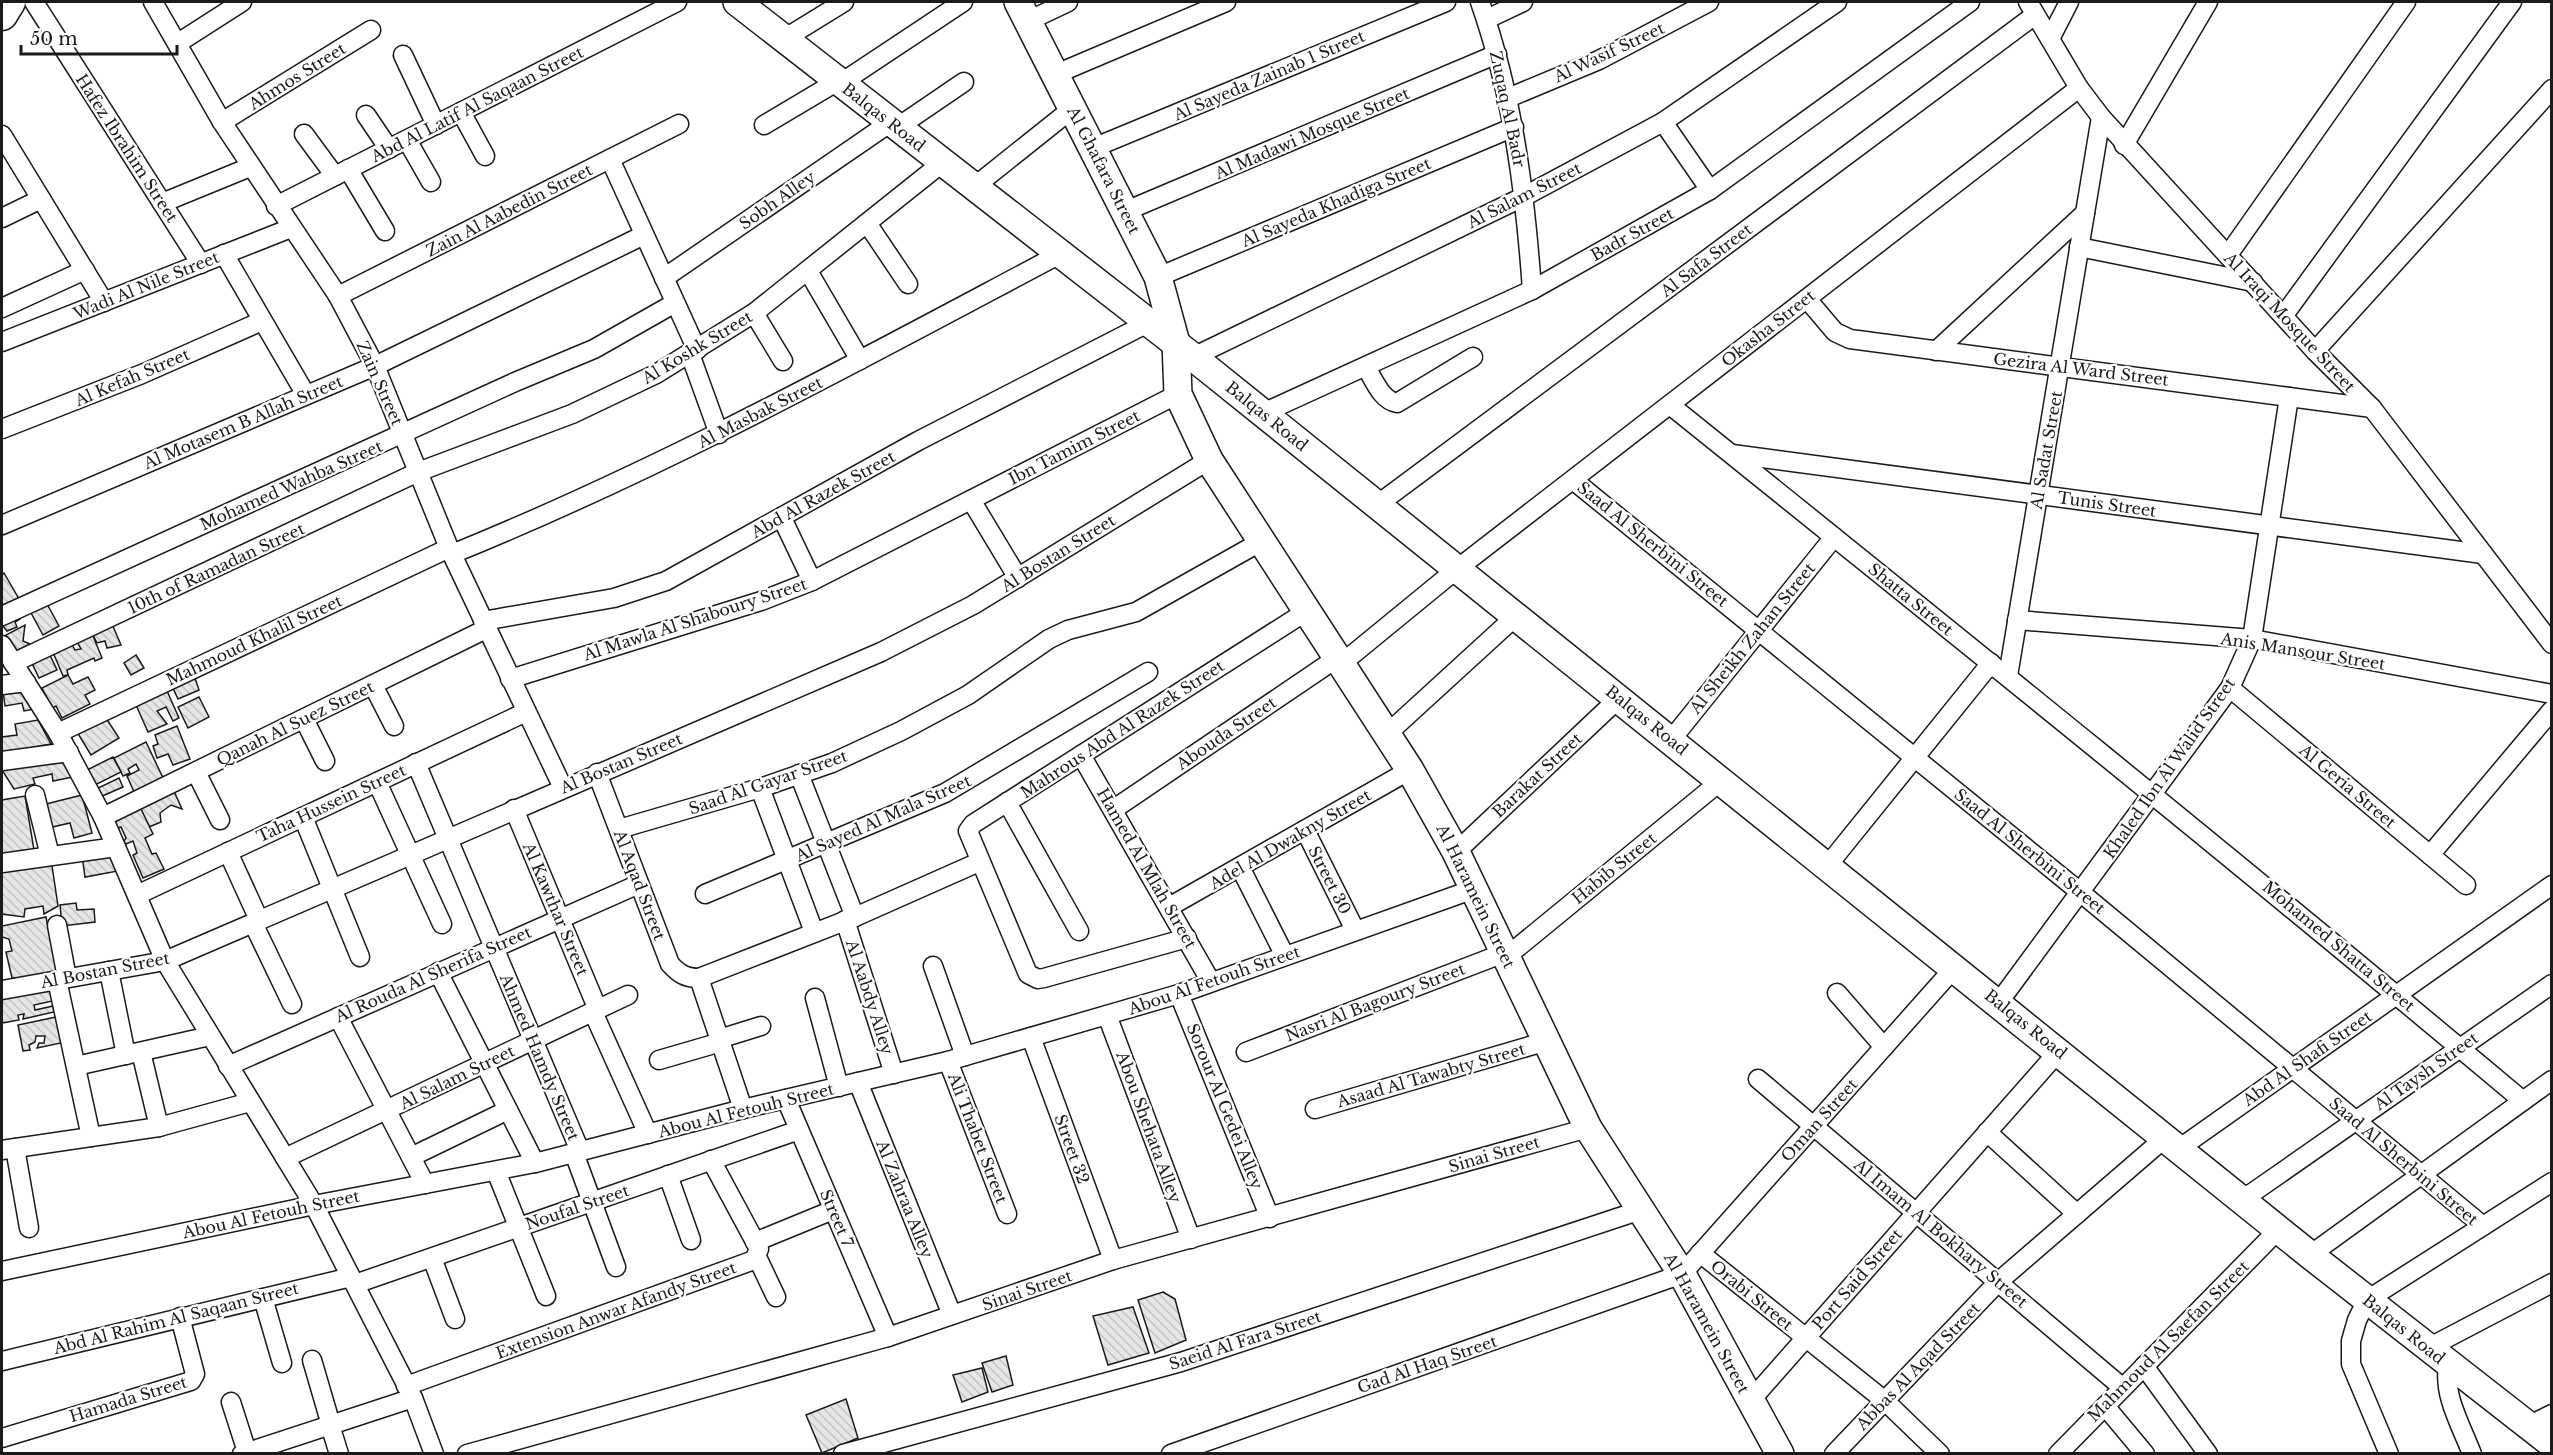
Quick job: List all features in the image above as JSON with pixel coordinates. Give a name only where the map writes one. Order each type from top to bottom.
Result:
[{"type":"main road","points":[[2,15],[10,2]]},
{"type":"main road","name":"Balqas Road","points":[[737,2],[1184,350],[1999,1002],[2310,1255],[2552,1444]]},
{"type":"main road","name":"Al Ghafara Street","points":[[1023,11],[1158,277],[1184,350]]},
{"type":"main road","name":"Al Haramein Street","points":[[1184,350],[1178,394],[1209,460],[1410,770],[1456,852],[1588,1128],[1682,1274],[1780,1454]]},
{"type":"street","name":"Hafez Ibrahim Street","points":[[34,2],[201,264]]},
{"type":"street","name":"Zain Street","points":[[153,2],[250,167],[338,296],[375,366],[451,551],[563,788]]},
{"type":"street","points":[[178,43],[242,2]]},
{"type":"street","name":"Abd Al Latif Al Saqaan Street","points":[[276,206],[677,2]]},
{"type":"street","points":[[784,39],[844,2]]},
{"type":"street","points":[[764,125],[840,82],[963,2]]},
{"type":"street","points":[[1023,11],[1068,2]]},
{"type":"street","points":[[1056,74],[1226,2]]},
{"type":"street","name":"Al Sayeda Zainab 1 Street","points":[[1093,147],[1446,2]]},
{"type":"street","name":"Zuqaq Al Badr","points":[[1480,2],[1497,54],[1514,127],[1525,196],[1532,290]]},
{"type":"street","points":[[1487,20],[1523,2]]},
{"type":"street","name":"Al Wasif Street","points":[[1508,98],[1599,60],[1709,2]]},
{"type":"street","name":"Al Salam Street","points":[[1184,350],[1525,196],[1663,122],[1837,2]]},
{"type":"street","name":"Badr Street","points":[[1263,413],[1532,290],[1710,190],[1970,2]]},
{"type":"street","points":[[2050,39],[2069,2]]},
{"type":"street","points":[[2124,145],[2208,2]]},
{"type":"street","points":[[2228,255],[2406,2]]},
{"type":"street","points":[[2284,315],[2512,2]]},
{"type":"street","name":"Al Iraqi Mosque Street","points":[[2032,8],[2079,88],[2101,117],[2124,145],[2315,351],[2372,408],[2552,644]]},
{"type":"street","name":"Al Safa Street","points":[[1377,505],[2032,8]]},
{"type":"street","name":"Ahmos Street","points":[[222,122],[371,30]]},
{"type":"street","name":"Al Madawi Mosque Street","points":[[1126,211],[1497,54]]},
{"type":"street","points":[[403,55],[436,125]]},
{"type":"street","name":"Sobh Alley","points":[[664,278],[894,125],[964,82]]},
{"type":"street","name":"Okasha Street","points":[[1457,569],[2079,88]]},
{"type":"street","points":[[2315,351],[2552,89]]},
{"type":"street","points":[[974,187],[1073,108]]},
{"type":"street","points":[[461,112],[485,156]]},
{"type":"street","points":[[366,115],[389,148]]},
{"type":"street","name":"Al Sadat Street","points":[[2008,676],[2101,117]]},
{"type":"street","points":[[1663,122],[1710,190]]},
{"type":"street","name":"Zain Al Aabedin Street","points":[[338,296],[679,124]]},
{"type":"street","name":"Al Sayeda Khadiga Street","points":[[1158,277],[1514,127]]},
{"type":"street","points":[[304,134],[342,173],[385,231]]},
{"type":"street","points":[[2,135],[104,302]]},
{"type":"street","points":[[406,140],[431,182]]},
{"type":"street","points":[[610,159],[675,303],[719,434]]},
{"type":"street","name":"Al Koshk Street","points":[[418,472],[572,414],[693,352],[754,313],[942,163]]},
{"type":"street","points":[[162,202],[250,167]]},
{"type":"street","points":[[2,218],[41,199]]},
{"type":"street","points":[[1936,351],[2085,213]]},
{"type":"street","points":[[867,223],[908,284]]},
{"type":"street","name":"Wadi Al Nile Street","points":[[2,342],[291,228]]},
{"type":"street","name":"Al Motasem B Allah Street","points":[[2,525],[375,366],[644,235]]},
{"type":"street","points":[[2079,247],[2253,282]]},
{"type":"street","points":[[224,254],[306,395]]},
{"type":"street","name":"Al Masbak Street","points":[[451,551],[594,494],[719,434],[1060,254]]},
{"type":"street","points":[[2,308],[85,270]]},
{"type":"street","points":[[808,271],[860,360]]},
{"type":"street","name":"Gezira Al Ward Street","points":[[1807,299],[1835,332],[1845,338],[2372,408]]},
{"type":"street","name":"Mohamed Wahba Street","points":[[2,616],[594,349],[675,303]]},
{"type":"street","points":[[754,313],[783,361]]},
{"type":"street","name":"Al Kefah Street","points":[[2,429],[142,374],[262,321]]},
{"type":"street","name":"Abd Al Razek Street","points":[[484,625],[641,591],[690,569],[918,441],[1149,323]]},
{"type":"street","points":[[1366,367],[1384,396],[1389,401],[1397,403],[1473,357]]},
{"type":"street","name":"Ibn Tamim Street","points":[[971,500],[1178,394]]},
{"type":"street","name":"Khaled Ibn Al Walid Street","points":[[1999,1002],[2230,688],[2252,639],[2289,397]]},
{"type":"street","name":"Shatta Street","points":[[1670,405],[2152,793]]},
{"type":"street","name":"Tunis Street","points":[[1731,454],[2483,554]]},
{"type":"street","name":"Al Bostan Street","points":[[2,990],[165,961],[881,652],[974,605],[1209,460]]},
{"type":"street","name":"10th of Ramadan Street","points":[[13,663],[418,472]]},
{"type":"street","name":"Saad Al Sherbini Street","points":[[1573,480],[2294,1067],[2355,1121],[2483,1226]]},
{"type":"street","points":[[971,500],[1018,578]]},
{"type":"street","name":"Al Mawla Al Shaboury Street","points":[[510,679],[761,601],[812,581],[971,500]]},
{"type":"street","points":[[782,518],[812,581]]},
{"type":"street","name":"Al Sheikh Zahan Street","points":[[1671,740],[1834,537]]},
{"type":"street","name":"Saad Al Gayar Street","points":[[619,829],[760,788],[901,731],[968,694],[1049,639],[1068,630],[1136,612],[1262,541]]},
{"type":"street","name":"Mahmoud Khalil Street","points":[[58,733],[451,551]]},
{"type":"street","name":"Abouda Street","points":[[1114,809],[1339,661],[1457,569]]},
{"type":"street","name":"Mahrous Abd Al Razek Street","points":[[1186,938],[1038,979],[1028,974],[979,862],[968,831],[973,824],[1307,611]]},
{"type":"street","points":[[1387,734],[1516,616]]},
{"type":"street","name":"Anis Mansour Street","points":[[2017,620],[2252,639],[2552,694]]},
{"type":"street","name":"Qanah Al Suez Street","points":[[103,817],[373,685],[484,625]]},
{"type":"street","points":[[2,645],[58,733],[103,817],[165,961],[314,1204],[409,1392],[434,1454]]},
{"type":"street","points":[[1828,865],[1991,663]]},
{"type":"street","name":"Al Sayed Al Mala Street","points":[[705,894],[945,793],[974,778],[1148,672]]},
{"type":"street","points":[[2,685],[26,682]]},
{"type":"street","points":[[373,685],[394,726]]},
{"type":"street","name":"Al Geria Street","points":[[2230,688],[2466,885]]},
{"type":"street","name":"Barakat Street","points":[[1456,852],[1619,698]]},
{"type":"street","points":[[2430,855],[2552,710]]},
{"type":"street","name":"Taha Hussein Street","points":[[137,895],[526,712]]},
{"type":"street","points":[[304,719],[325,761]]},
{"type":"street","points":[[2,761],[69,752]]},
{"type":"street","name":"Hamed Al Mlah Street","points":[[1082,755],[1211,982]]},
{"type":"street","name":"Ahmed Hamdy Street","points":[[416,763],[533,1040],[577,1152],[592,1202],[616,1267]]},
{"type":"street","name":"Adel Al Dwakny Street","points":[[1169,907],[1410,770]]},
{"type":"street","points":[[196,772],[220,820]]},
{"type":"street","name":"Al Aqad Street","points":[[597,773],[670,964],[677,973],[688,978],[699,978]]},
{"type":"street","name":"Al Aabdy Alley","points":[[799,774],[826,844],[850,919],[894,1074]]},
{"type":"street","name":"Habib Street","points":[[1505,955],[1722,780]]},
{"type":"street","points":[[377,782],[442,924]]},
{"type":"street","points":[[760,788],[814,932]]},
{"type":"street","name":"Mohamed Shatta Street","points":[[2152,793],[2397,994],[2523,1101]]},
{"type":"street","points":[[35,795],[50,856]]},
{"type":"street","points":[[1007,802],[1079,932]]},
{"type":"street","name":"Al Kawthar Street","points":[[514,809],[648,1134]]},
{"type":"street","points":[[303,817],[360,957]]},
{"type":"street","name":"Street 30","points":[[1305,830],[1355,930]]},
{"type":"street","points":[[2,863],[116,847]]},
{"type":"street","points":[[228,852],[292,1004]]},
{"type":"street","points":[[744,1109],[699,978],[850,919],[979,862]]},
{"type":"street","points":[[1240,867],[1285,956]]},
{"type":"street","name":"Al Rouda Al Sherifa Street","points":[[228,1066],[639,884]]},
{"type":"street","name":"Abd Al Shafi Street","points":[[2173,1142],[2294,1067],[2552,885]]},
{"type":"street","name":"Abou Al Fetouh Street","points":[[2,1271],[314,1204],[535,1163],[744,1109],[957,1059],[1179,994],[1474,889]]},
{"type":"street","points":[[57,925],[62,979],[76,1066],[91,1137]]},
{"type":"street","name":"Nasri Al Bagoury Street","points":[[1246,1052],[1505,955]]},
{"type":"street","name":"Ali Thabet Street","points":[[933,966],[957,1059],[1007,1214]]},
{"type":"street","name":"Oman Street","points":[[1682,1274],[1955,967]]},
{"type":"street","points":[[109,971],[159,1127]]},
{"type":"street","points":[[438,972],[535,1163]]},
{"type":"street","name":"Al Taysh Street","points":[[2242,1200],[2552,984]]},
{"type":"street","points":[[1837,993],[1884,1047]]},
{"type":"street","name":"Sorour Al Gedei Alley","points":[[1179,994],[1270,1218]]},
{"type":"street","name":"Al Salam Street","points":[[285,1158],[628,995]]},
{"type":"street","points":[[815,998],[839,1087]]},
{"type":"street","name":"Abou Shehata Alley","points":[[1107,1016],[1191,1239]]},
{"type":"street","points":[[338,1017],[425,1184]]},
{"type":"street","points":[[659,1060],[761,1026]]},
{"type":"street","points":[[76,1066],[210,1036]]},
{"type":"street","name":"Street 32","points":[[1031,1037],[1113,1260]]},
{"type":"street","name":"Asaad Al Tawabty Street","points":[[1315,1109],[1547,1041]]},
{"type":"street","name":"Port Said Street","points":[[1750,1400],[2059,1051]]},
{"type":"street","name":"Al Imam Al Bokhary Street","points":[[1758,1079],[2123,1388]]},
{"type":"street","points":[[2310,1255],[2552,1080]]},
{"type":"street","name":"Al Zahraa Alley","points":[[858,1082],[952,1315]]},
{"type":"street","name":"Street 7","points":[[786,1099],[888,1337]]},
{"type":"street","points":[[29,1228],[8,1149],[159,1127],[250,1102]]},
{"type":"street","points":[[411,1157],[508,1110]]},
{"type":"street","name":"Sinai Street","points":[[467,1454],[888,1337],[1113,1260],[1588,1128]]},
{"type":"street","name":"Noufal Street","points":[[353,1280],[432,1258],[799,1130]]},
{"type":"street","points":[[1987,1132],[2077,1214]]},
{"type":"street","name":"Abbas Al Aqad Street","points":[[1834,1454],[1998,1282],[2077,1214],[2173,1142]]},
{"type":"street","points":[[711,1160],[756,1249],[776,1297]]},
{"type":"street","points":[[496,1171],[546,1296]]},
{"type":"street","points":[[668,1175],[691,1240]]},
{"type":"street","points":[[2389,1454],[2351,1364],[2351,1341],[2357,1320],[2367,1300],[2552,1182]]},
{"type":"street","name":"Extension Anwar Afandy Street","points":[[243,1453],[331,1425],[756,1249],[833,1210]]},
{"type":"street","name":"Saeid Al Fara Street","points":[[843,1454],[1181,1362],[1641,1210]]},
{"type":"street","name":"Mahmoud Al Saefan Street","points":[[2058,1454],[2279,1229]]},
{"type":"street","name":"Orabi Street","points":[[1701,1253],[1885,1401],[1940,1454]]},
{"type":"street","points":[[432,1258],[455,1319]]},
{"type":"street","name":"Gad Al Haq Street","points":[[1171,1454],[1682,1274]]},
{"type":"street","name":"Abd Al Rahim Al Saqaan Street","points":[[2,1360],[263,1298],[353,1280]]},
{"type":"street","points":[[2428,1348],[2552,1284]]},
{"type":"street","points":[[263,1298],[282,1363]]},
{"type":"street","name":"Hamada Street","points":[[2,1438],[191,1381],[195,1374],[180,1317]]},
{"type":"street","points":[[312,1360],[339,1454]]},
{"type":"street","points":[[2448,1365],[2449,1396],[2472,1454]]},
{"type":"street","points":[[2144,1366],[2208,1454]]},
{"type":"street","points":[[231,1402],[243,1453]]},
{"type":"street","points":[[2105,1406],[2145,1454]]},
{"type":"street","points":[[2528,1426],[2552,1414]]},
{"type":"building","points":[[4,573],[19,599],[2,609],[2,575]]},
{"type":"building","points":[[46,602],[59,626],[43,635],[30,611]]},
{"type":"building","points":[[18,616],[20,619],[15,622],[17,627],[7,631],[2,625]]},
{"type":"building","points":[[112,624],[121,645],[107,648],[105,641],[97,643],[91,631]]},
{"type":"building","points":[[25,625],[23,641],[30,644],[14,652],[6,635]]},
{"type":"building","points":[[91,631],[102,658],[95,661],[94,658],[67,670],[68,675],[63,676],[52,650],[70,641],[75,650],[81,649],[75,638]]},
{"type":"building","points":[[48,651],[57,670],[39,678],[30,659]]},
{"type":"building","points":[[136,655],[144,668],[131,675],[124,663]]},
{"type":"building","points":[[68,675],[73,684],[88,677],[95,690],[85,695],[90,704],[62,718],[56,706],[52,708],[42,688]]},
{"type":"building","points":[[195,678],[199,690],[178,699],[173,688]]},
{"type":"building","points":[[23,688],[35,709],[24,711],[22,703],[5,706],[3,691]]},
{"type":"building","points":[[167,691],[179,718],[173,721],[166,707],[157,711],[167,724],[148,732],[136,705]]},
{"type":"building","points":[[199,697],[209,717],[188,728],[178,707]]},
{"type":"building","points":[[104,715],[119,738],[91,755],[77,732]]},
{"type":"building","points":[[38,720],[51,744],[2,753],[2,737],[17,735],[15,724]]},
{"type":"building","points":[[177,726],[190,759],[173,765],[168,754],[157,758],[153,746],[158,744],[155,735]]},
{"type":"building","points":[[146,742],[164,780],[135,794],[127,776],[139,770],[136,764],[128,769],[130,773],[123,776],[114,758]]},
{"type":"building","points":[[67,756],[73,777],[53,781],[52,774],[33,778],[35,784],[14,789],[2,770]]},
{"type":"building","points":[[113,757],[121,772],[93,786],[85,771]]},
{"type":"building","points":[[119,778],[123,787],[100,797],[96,789]]},
{"type":"building","points":[[173,789],[182,809],[171,805],[160,813],[161,822],[149,827],[139,805]]},
{"type":"building","points":[[82,795],[92,833],[74,838],[70,823],[48,828],[42,805]]},
{"type":"building","points":[[25,796],[35,856],[2,862],[2,800]]},
{"type":"building","points":[[139,805],[153,834],[145,838],[152,854],[156,853],[164,869],[143,878],[133,855],[137,853],[133,841],[121,846],[126,838],[121,827],[115,829],[110,819]]},
{"type":"building","points":[[114,849],[118,871],[85,877],[82,855]]},
{"type":"building","points":[[51,859],[58,906],[44,914],[43,906],[25,909],[24,917],[2,914],[2,867]]},
{"type":"building","points":[[76,903],[77,910],[94,909],[95,922],[62,926],[60,905]]},
{"type":"building","points":[[46,917],[58,978],[12,978],[6,952],[12,951],[9,939],[2,937],[2,926]]},
{"type":"building","points":[[54,985],[57,1000],[34,1005],[35,1010],[53,1006],[54,1012],[23,1019],[24,1014],[18,1015],[19,1020],[2,1023],[2,997]]},
{"type":"building","points":[[56,1017],[61,1043],[37,1048],[39,1043],[44,1043],[45,1036],[36,1036],[35,1042],[29,1045],[30,1050],[23,1051],[18,1025]]},
{"type":"building","points":[[1163,1292],[1175,1299],[1186,1340],[1155,1353],[1138,1300]]},
{"type":"building","points":[[1133,1307],[1149,1353],[1108,1365],[1093,1316]]},
{"type":"building","points":[[1006,1356],[1013,1385],[992,1392],[982,1363]]},
{"type":"building","points":[[982,1368],[988,1392],[962,1402],[953,1375]]},
{"type":"building","points":[[846,1399],[858,1438],[822,1453],[806,1415]]}]
